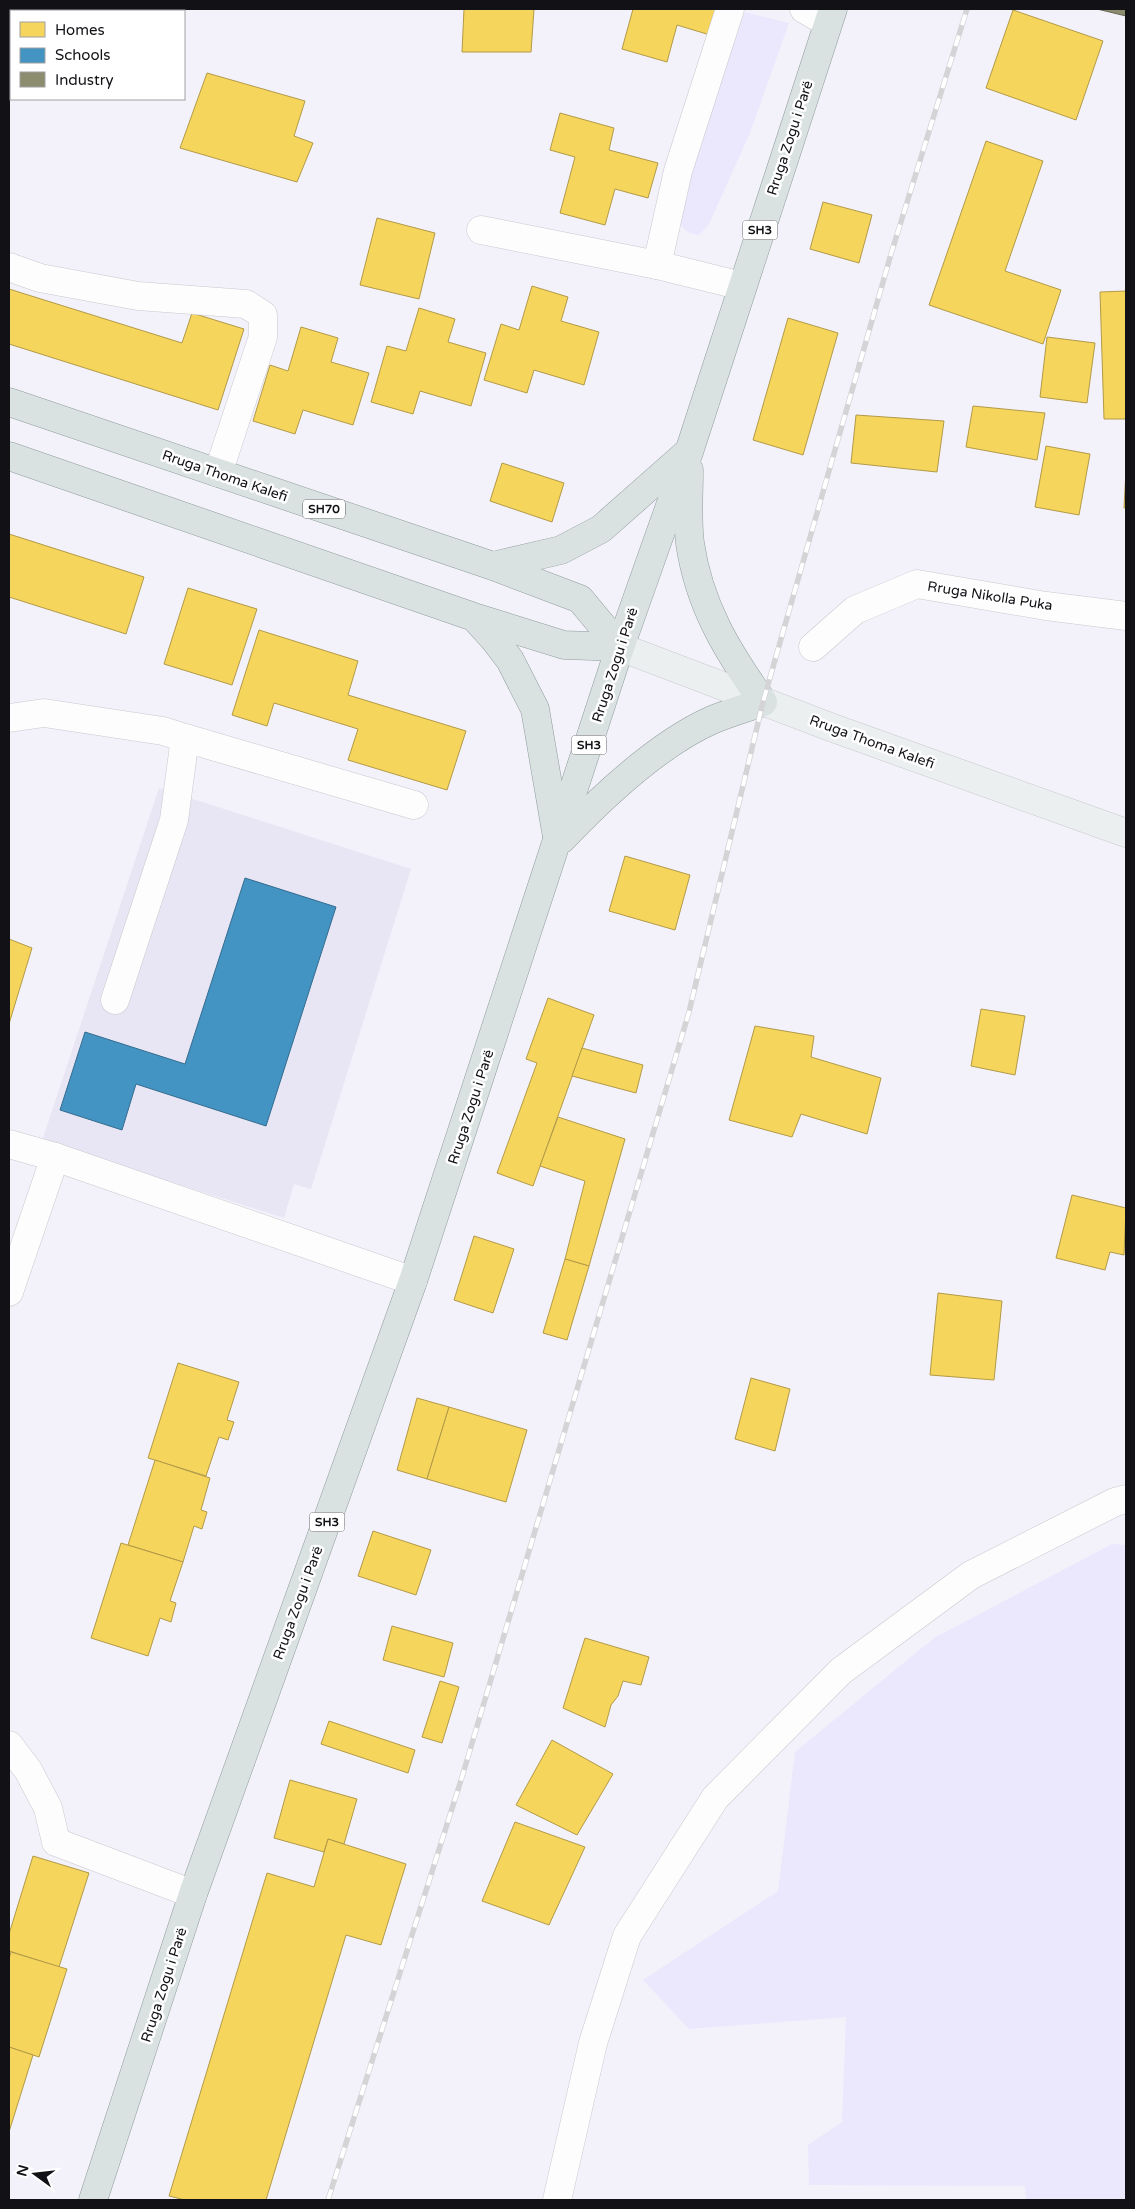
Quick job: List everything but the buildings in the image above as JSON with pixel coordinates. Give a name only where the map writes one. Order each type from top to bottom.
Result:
[{"type":"main road","name":"Rruga Zogu i Parë","points":[[94,2200],[193,1894],[413,1281],[558,843],[620,647],[688,452],[830,16]]},
{"type":"main road","name":"Rruga Thoma Kalefi","points":[[9,402],[492,566],[580,599],[620,647]]},
{"type":"main road","points":[[492,566],[561,550],[601,529],[688,452]]},
{"type":"main road","points":[[558,843],[603,796],[667,747],[712,720],[763,702],[731,657],[705,604],[690,542],[688,452]]},
{"type":"main road","name":"Rruga Thoma Kalefi","points":[[9,456],[474,617],[564,646],[620,647],[763,702],[1126,833]]},
{"type":"main road","points":[[474,617],[494,638],[510,660],[535,709],[558,843]]},
{"type":"street","points":[[656,265],[678,171],[730,9]]},
{"type":"street","points":[[804,9],[830,16]]},
{"type":"street","points":[[481,230],[656,265],[742,286]]},
{"type":"street","points":[[9,267],[40,278],[138,296],[246,304],[263,315],[263,337],[218,474]]},
{"type":"street","name":"Rruga Nikolla Puka","points":[[813,647],[855,610],[917,584],[1046,606],[1126,616]]},
{"type":"street","points":[[9,718],[44,713],[164,731],[414,805]]},
{"type":"street","points":[[115,1000],[174,820],[185,738]]},
{"type":"street","points":[[9,1144],[55,1157],[413,1281]]},
{"type":"street","points":[[9,1292],[55,1157]]},
{"type":"street","points":[[557,2200],[593,2043],[627,1936],[715,1798],[841,1671],[971,1575],[1115,1502],[1126,1499]]},
{"type":"street","points":[[9,1746],[28,1770],[48,1808],[56,1842],[193,1894]]},
{"type":"shaded area","points":[[745,12],[789,23],[750,133],[709,224],[699,235],[694,234],[683,228],[680,220],[680,210],[702,133]]},
{"type":"shaded area","points":[[159,788],[411,869],[311,1189],[294,1184],[284,1218],[42,1141]]},
{"type":"shaded area","points":[[1112,1544],[1126,1545],[1126,2200],[1026,2200],[1025,2186],[809,2185],[808,2145],[842,2122],[846,2017],[689,2029],[643,1980],[778,1891],[795,1752],[934,1638]]},
{"type":"railway","points":[[328,2200],[462,1777],[689,1012],[763,702],[891,254],[967,9]]}]
